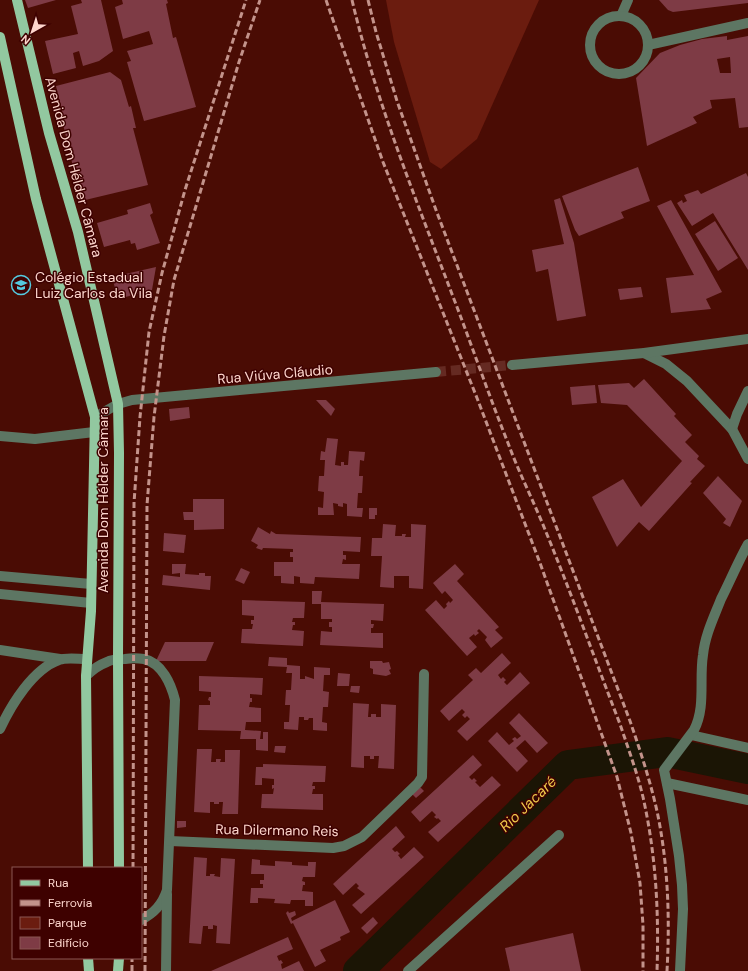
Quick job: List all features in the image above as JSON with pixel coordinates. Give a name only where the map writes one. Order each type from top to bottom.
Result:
[{"type":"main road","name":"Avenida Dom Hélder Câmara","points":[[17,0],[50,133],[78,232],[118,404],[120,453],[118,659],[119,867]]},
{"type":"main road","name":"Avenida Dom Hélder Câmara","points":[[0,37],[36,199],[95,417],[91,603],[86,659],[88,867]]},
{"type":"main road","points":[[88,959],[89,971]]},
{"type":"main road","points":[[118,959],[118,971]]},
{"type":"street","points":[[621,16],[628,0]]},
{"type":"street","points":[[621,16],[630,18],[637,22],[646,36],[648,45],[644,58],[635,69],[623,74],[608,72],[597,64],[590,52],[590,38],[596,26],[607,18],[621,16]]},
{"type":"street","points":[[648,45],[748,23]]},
{"type":"street","points":[[512,366],[644,353],[748,339]]},
{"type":"street","points":[[644,353],[666,364],[688,381],[732,429],[748,459]]},
{"type":"street","name":"Rua Viúva Cláudio","points":[[95,417],[118,404],[132,400],[436,372]]},
{"type":"street","points":[[732,429],[739,409],[748,391]]},
{"type":"street","points":[[0,436],[35,439],[94,432]]},
{"type":"street","points":[[680,971],[683,909],[682,884],[677,843],[664,770],[698,724],[701,710],[700,674],[707,635],[748,544]]},
{"type":"street","points":[[0,576],[91,584]]},
{"type":"street","points":[[0,594],[91,603]]},
{"type":"street","points":[[0,650],[60,659],[86,659]]},
{"type":"street","points":[[0,729],[8,712],[34,677],[47,666],[60,659]]},
{"type":"street","points":[[86,676],[99,665],[108,661],[118,659],[145,659],[152,663],[168,679],[175,700],[167,890],[166,971]]},
{"type":"street","name":"Rua Dilermano Reis","points":[[170,841],[334,848],[344,846],[362,837],[422,778],[424,674]]},
{"type":"street","points":[[690,736],[748,748]]},
{"type":"street","points":[[667,783],[748,800]]},
{"type":"street","points":[[408,971],[560,835]]},
{"type":"street","points":[[142,919],[156,910],[163,902],[167,890]]},
{"type":"green space","points":[[386,0],[539,0],[477,139],[441,169],[430,162],[394,42]]},
{"type":"building","points":[[25,0],[56,0],[28,8]]},
{"type":"building","points":[[81,0],[101,0],[113,51],[99,61],[83,66],[79,51],[73,53],[76,68],[53,74],[45,41],[78,34],[71,6],[82,3]]},
{"type":"building","points":[[122,0],[167,0],[168,3],[166,4],[173,38],[176,37],[196,107],[144,121],[127,62],[131,61],[127,51],[153,44],[149,31],[123,39],[115,7],[123,4]]},
{"type":"building","points":[[659,0],[748,0],[748,3],[673,12],[668,10]]},
{"type":"building","points":[[727,36],[727,40],[748,36],[748,127],[739,128],[735,98],[710,100],[712,108],[693,117],[697,123],[647,146],[636,78],[660,53],[680,45],[702,39]],"holes":[[[730,57],[731,73],[720,73],[717,59]]]},
{"type":"building","points":[[110,72],[121,80],[129,107],[131,106],[136,128],[133,128],[148,185],[81,201],[63,124],[65,124],[56,86]]},
{"type":"building","points":[[638,167],[650,201],[621,212],[624,218],[579,236],[575,230],[562,196]]},
{"type":"building","points":[[746,173],[748,177],[748,270],[713,213],[692,226],[677,203],[682,200],[683,203],[687,201],[684,195],[698,190],[701,194]]},
{"type":"building","points":[[560,198],[574,243],[586,316],[557,321],[548,269],[536,272],[532,250],[564,244],[554,200]]},
{"type":"building","points":[[671,200],[722,292],[706,299],[711,309],[671,313],[666,278],[694,275],[657,206]]},
{"type":"building","points":[[150,203],[153,213],[150,215],[160,243],[137,250],[135,243],[131,244],[130,240],[104,247],[97,223],[128,214],[127,210]]},
{"type":"building","points":[[715,221],[738,258],[718,271],[695,234]]},
{"type":"building","points":[[156,267],[152,290],[118,299],[112,277]]},
{"type":"building","points":[[641,287],[643,297],[620,300],[618,289]]},
{"type":"building","points":[[644,379],[676,414],[674,416],[692,435],[685,442],[699,456],[697,459],[705,466],[690,482],[692,483],[649,531],[639,522],[617,547],[592,497],[623,479],[641,507],[682,461],[627,405],[601,403],[598,385],[629,383],[634,388]]},
{"type":"building","points":[[595,385],[597,403],[572,405],[570,387]]},
{"type":"building","points":[[316,400],[326,400],[335,409],[331,416]]},
{"type":"building","points":[[189,407],[190,418],[170,421],[169,409]]},
{"type":"building","points":[[327,438],[338,439],[335,465],[341,466],[341,462],[344,462],[344,465],[348,465],[349,451],[365,452],[364,461],[360,460],[359,476],[363,476],[362,493],[358,493],[357,508],[363,508],[362,517],[347,516],[347,504],[343,503],[343,507],[333,503],[334,515],[318,515],[318,507],[323,508],[324,492],[318,491],[319,476],[324,476],[325,460],[320,460],[321,451],[325,452]]},
{"type":"building","points":[[718,476],[742,501],[730,527],[723,523],[726,519],[703,493]]},
{"type":"building","points":[[193,499],[224,499],[224,529],[194,530],[194,520],[184,520],[183,512],[193,512]]},
{"type":"building","points":[[369,508],[377,508],[377,515],[375,515],[375,519],[369,519]]},
{"type":"building","points":[[383,524],[396,525],[395,536],[402,536],[402,534],[406,534],[405,537],[411,537],[411,524],[426,525],[423,589],[409,588],[409,576],[394,576],[394,588],[380,587],[382,556],[371,556],[372,538],[382,538]]},
{"type":"building","points":[[258,527],[270,534],[271,531],[276,534],[361,537],[360,552],[343,551],[343,555],[346,555],[346,560],[343,559],[342,564],[360,564],[359,579],[315,577],[314,584],[300,583],[300,577],[294,576],[294,584],[281,583],[281,576],[274,576],[274,562],[293,562],[293,557],[290,557],[290,552],[293,552],[293,549],[263,548],[262,550],[256,548],[258,545],[251,541]]},
{"type":"building","points":[[164,533],[186,535],[184,553],[163,551]]},
{"type":"building","points":[[172,564],[186,564],[185,574],[199,575],[199,573],[205,573],[205,576],[211,576],[210,590],[162,585],[163,575],[180,577],[180,573],[172,574]]},
{"type":"building","points":[[455,564],[464,574],[457,581],[499,627],[495,630],[503,638],[491,648],[485,640],[487,637],[479,629],[477,631],[479,633],[475,636],[474,634],[469,638],[477,647],[467,656],[425,610],[436,600],[444,609],[449,601],[450,603],[453,600],[445,591],[442,594],[433,583]]},
{"type":"building","points":[[241,568],[250,572],[244,584],[235,580]]},
{"type":"building","points":[[312,591],[322,591],[321,602],[384,604],[383,621],[371,620],[371,624],[374,624],[373,628],[371,628],[371,633],[383,633],[383,648],[320,645],[321,631],[332,632],[332,627],[329,627],[329,622],[332,622],[332,619],[321,619],[321,604],[312,604]]},
{"type":"building","points":[[242,600],[305,602],[304,618],[293,618],[292,622],[295,622],[295,625],[293,625],[292,630],[304,631],[303,646],[241,643],[242,629],[252,629],[253,624],[251,624],[251,620],[254,620],[254,616],[242,615]]},
{"type":"building","points":[[165,642],[214,642],[206,661],[156,661]]},
{"type":"building","points":[[502,653],[511,663],[498,675],[501,679],[503,677],[506,680],[504,682],[507,685],[520,672],[530,683],[467,741],[457,731],[470,719],[467,716],[465,718],[462,715],[465,712],[462,709],[449,721],[440,711],[473,680],[468,675],[476,668],[481,673]]},
{"type":"building","points":[[269,657],[287,658],[287,665],[300,666],[300,679],[305,679],[305,676],[314,679],[314,667],[330,668],[330,675],[324,675],[323,691],[329,692],[328,707],[323,707],[322,722],[327,723],[327,731],[313,730],[313,718],[304,720],[304,717],[299,717],[298,730],[284,729],[284,722],[289,722],[290,705],[285,705],[286,690],[291,690],[292,673],[286,673],[287,667],[268,666]]},
{"type":"building","points":[[370,661],[382,661],[383,663],[389,662],[391,669],[389,670],[391,674],[386,676],[373,674],[373,669],[370,668]]},
{"type":"building","points":[[338,673],[350,674],[349,686],[337,686]]},
{"type":"building","points":[[199,676],[263,678],[262,695],[250,694],[252,702],[250,702],[249,707],[261,708],[261,722],[246,722],[245,730],[261,731],[260,739],[263,739],[263,732],[268,732],[268,751],[256,750],[256,739],[240,739],[241,731],[198,730],[199,705],[210,705],[210,701],[208,700],[209,697],[211,697],[211,692],[199,691]]},
{"type":"building","points":[[351,686],[360,686],[359,693],[350,692]]},
{"type":"building","points":[[353,703],[369,704],[368,717],[371,717],[371,714],[376,714],[376,717],[381,717],[381,704],[396,705],[394,769],[378,768],[379,756],[374,756],[374,759],[370,759],[370,756],[364,756],[364,768],[351,767]]},
{"type":"building","points":[[519,713],[548,743],[537,753],[525,740],[516,748],[528,761],[517,772],[488,741],[497,732],[509,745],[514,741],[512,739],[515,737],[517,739],[521,736],[509,723]]},
{"type":"building","points":[[275,746],[286,746],[285,753],[274,752]]},
{"type":"building","points":[[197,749],[212,749],[211,762],[216,762],[216,759],[221,759],[220,762],[225,762],[225,750],[240,750],[238,814],[222,814],[223,802],[214,804],[214,802],[210,802],[210,813],[194,812]]},
{"type":"building","points":[[473,755],[482,765],[469,777],[472,780],[474,778],[477,781],[475,782],[480,787],[492,776],[501,785],[438,842],[428,832],[441,821],[434,817],[436,815],[432,811],[420,822],[411,812]]},
{"type":"building","points":[[263,764],[326,766],[325,782],[313,782],[312,786],[315,786],[315,789],[313,789],[312,794],[323,794],[323,810],[261,808],[262,794],[273,794],[274,788],[272,789],[274,779],[262,778],[262,785],[255,785],[256,767],[263,767]]},
{"type":"building","points":[[419,786],[424,791],[416,798],[412,794]]},
{"type":"building","points":[[177,821],[186,821],[186,827],[177,828]]},
{"type":"building","points":[[396,826],[405,837],[392,849],[400,854],[398,855],[401,859],[414,847],[424,857],[361,914],[352,905],[365,894],[357,888],[359,886],[356,883],[343,895],[333,884]]},
{"type":"building","points":[[194,857],[207,858],[206,876],[215,874],[214,876],[220,877],[221,858],[235,859],[230,944],[216,943],[217,926],[213,925],[213,929],[208,929],[208,926],[203,926],[201,944],[189,943]]},
{"type":"building","points":[[252,859],[260,860],[260,865],[275,866],[275,861],[292,862],[292,865],[308,866],[308,862],[316,862],[315,877],[303,877],[302,881],[305,882],[305,885],[303,885],[302,891],[313,892],[313,906],[305,906],[305,900],[291,900],[290,904],[274,903],[275,899],[258,898],[258,903],[250,903],[251,888],[263,888],[263,884],[260,884],[260,880],[264,880],[264,874],[251,874]]},
{"type":"building","points":[[335,900],[350,932],[340,937],[341,940],[320,950],[326,961],[315,967],[293,923],[291,924],[286,913],[288,911],[289,913],[295,911],[296,915],[291,918],[292,921]]},
{"type":"building","points":[[373,917],[378,923],[367,934],[361,928]]},
{"type":"building","points":[[573,933],[581,971],[510,971],[505,948]]},
{"type":"building","points":[[288,937],[293,949],[277,956],[279,961],[281,960],[283,963],[281,964],[282,969],[299,961],[304,971],[211,971]]},
{"type":"waterway","name":"Rio Jacaré","points":[[358,971],[568,765],[667,752],[748,769]]},
{"type":"tunnel","points":[[436,372],[512,365]]},
{"type":"railway","points":[[133,867],[134,503],[140,417],[149,332],[162,273],[185,190],[246,0]]},
{"type":"railway","points":[[145,971],[147,505],[154,417],[164,336],[174,280],[239,62],[260,0]]},
{"type":"railway","points":[[326,0],[383,162],[477,398],[540,563],[617,777],[631,833],[640,883],[643,925],[643,971]]},
{"type":"railway","points":[[352,0],[384,112],[410,185],[459,312],[493,406],[556,556],[620,724],[635,769],[643,797],[654,862],[657,905],[657,971]]},
{"type":"railway","points":[[368,0],[397,101],[436,210],[630,721],[645,765],[657,811],[664,850],[668,910],[667,971]]},
{"type":"railway","points":[[132,959],[132,971]]},
{"type":"place","name":"Colégio Estadual Luiz Carlos da Vila","points":[[21,285]]}]
